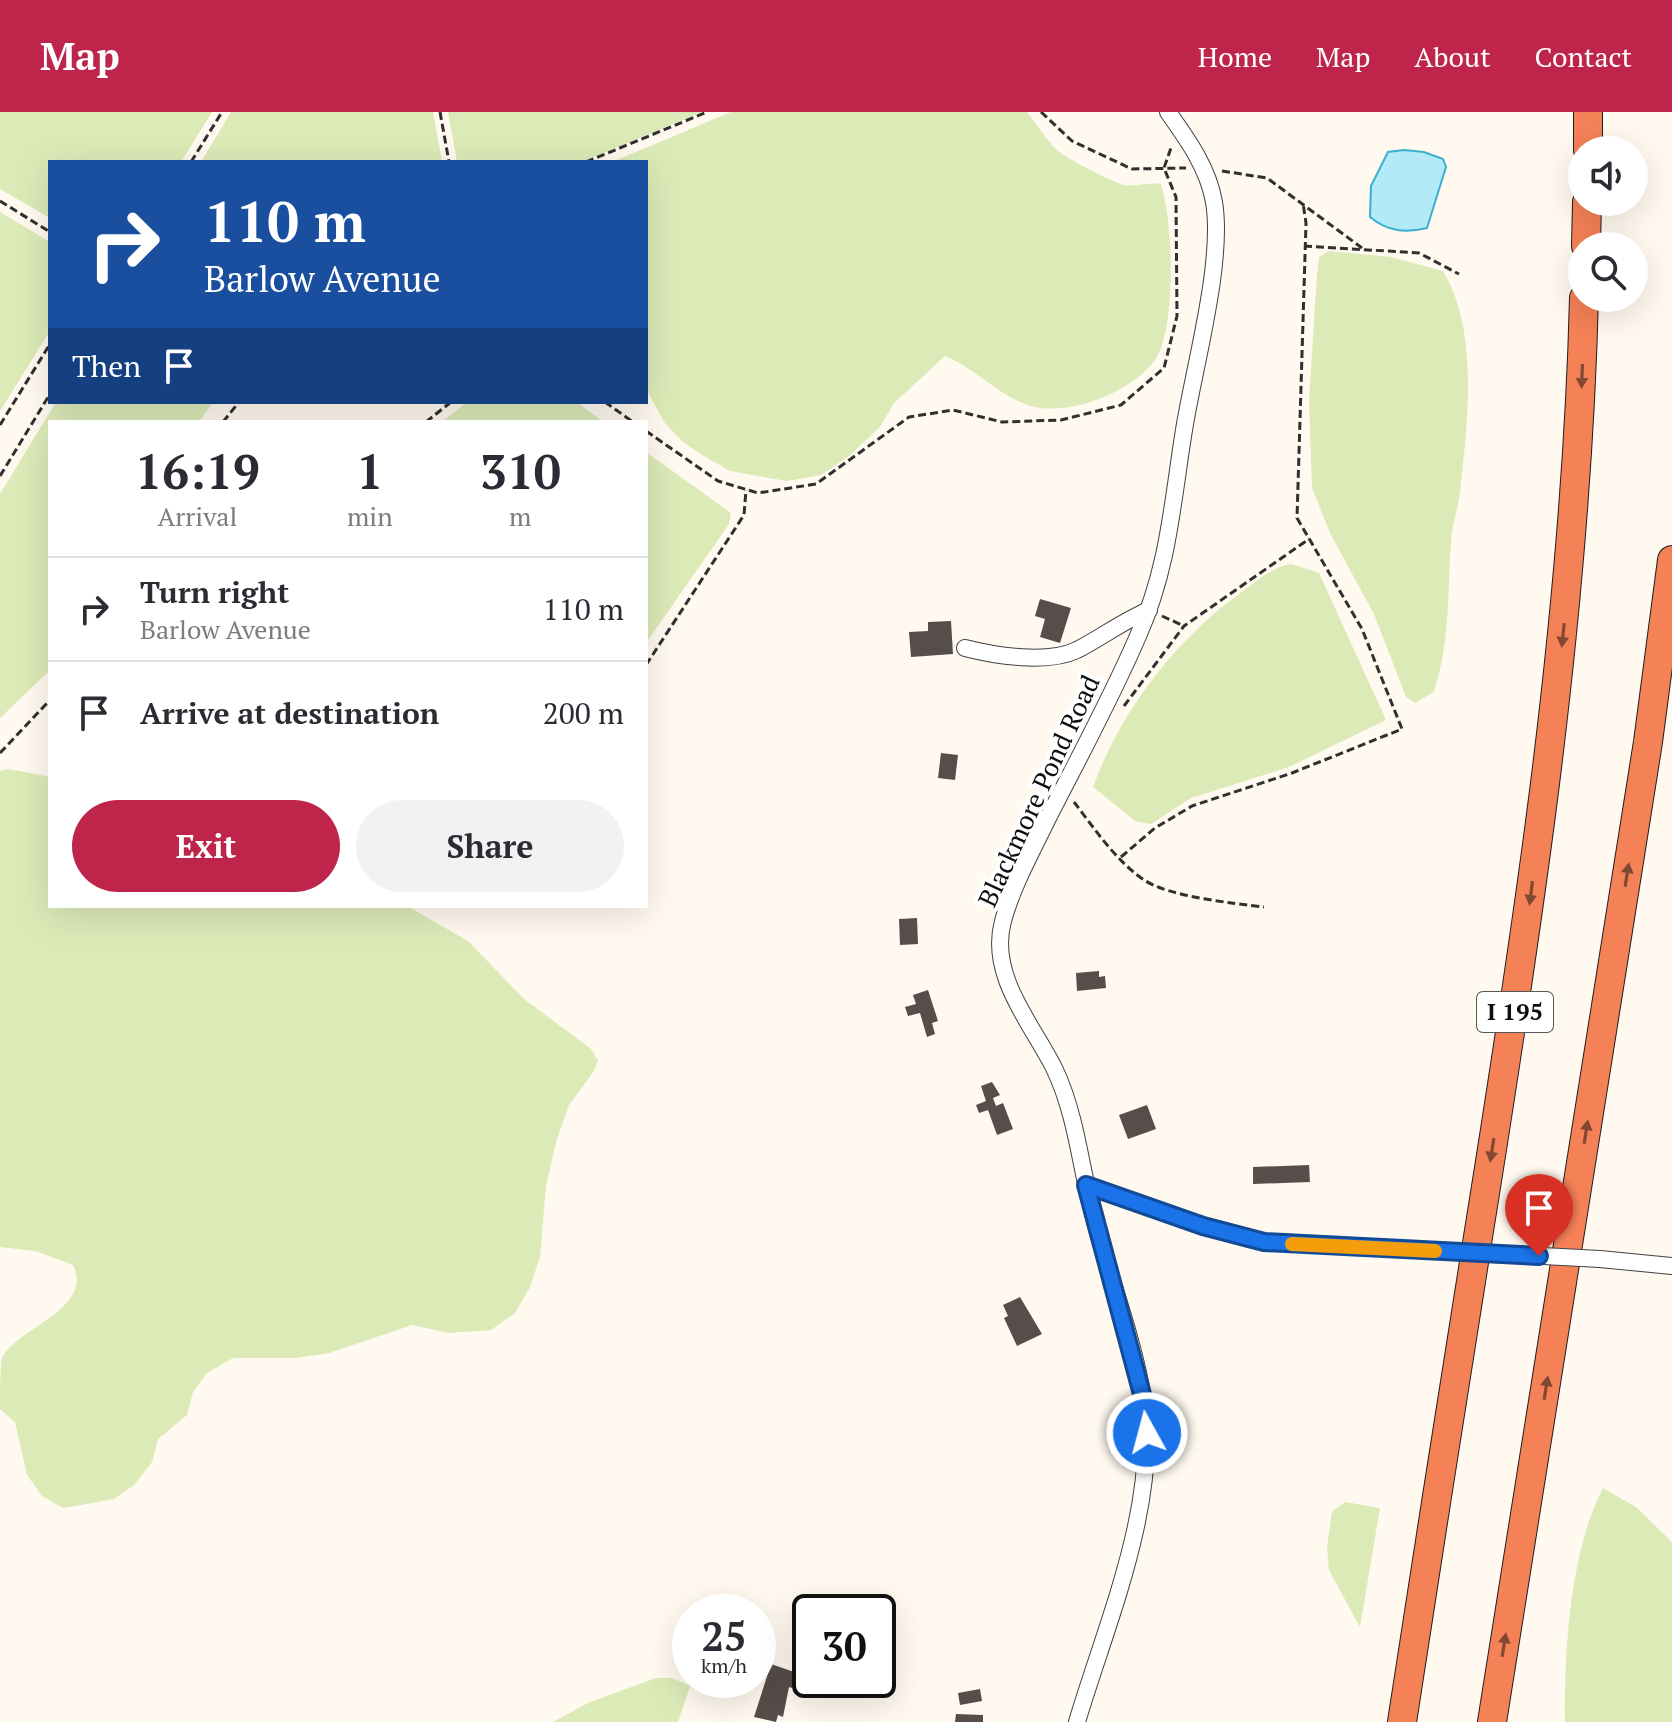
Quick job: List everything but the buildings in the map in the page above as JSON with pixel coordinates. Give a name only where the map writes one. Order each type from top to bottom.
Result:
[{"type":"highway","points":[[1588,112],[1588,136]]},
{"type":"highway","name":"I 195","points":[[1402,1722],[1524,953],[1564,629],[1582,388],[1584,312]]},
{"type":"highway","points":[[1492,1722],[1648,742],[1672,560]]},
{"type":"street","name":"Blackmore Pond Road","points":[[1077,1722],[1140,1502],[1147,1433],[1143,1398],[1086,1185],[1070,1110],[1054,1069],[1024,1019],[1008,983],[1002,954],[1002,923],[1160,584],[1213,253],[1214,205],[1203,170],[1173,119]]},
{"type":"street","points":[[965,648],[1028,657],[1062,654],[1076,650],[1112,626],[1149,610]]},
{"type":"street","points":[[1086,1185],[1203,1226],[1264,1242],[1600,1259],[1672,1266]]},
{"type":"path","points":[[192,160],[222,112]]},
{"type":"path","points":[[440,112],[449,160]]},
{"type":"path","points":[[591,160],[707,112]]},
{"type":"path","points":[[1041,112],[1072,141],[1132,169],[1234,171],[1267,178],[1362,248]]},
{"type":"path","points":[[648,432],[718,481],[758,493],[816,484],[909,417],[953,410],[1002,422],[1061,420],[1121,405],[1164,368],[1177,316],[1176,197],[1164,168],[1173,119]]},
{"type":"path","points":[[0,201],[48,231]]},
{"type":"path","points":[[1121,857],[1155,828],[1192,806],[1292,773],[1402,729],[1362,629],[1297,518],[1303,203]]},
{"type":"path","points":[[1304,246],[1419,253],[1459,274]]},
{"type":"path","points":[[0,425],[48,347]]},
{"type":"path","points":[[0,476],[48,397]]},
{"type":"path","points":[[225,420],[237,404]]},
{"type":"path","points":[[428,420],[448,404]]},
{"type":"path","points":[[608,404],[630,420]]},
{"type":"path","points":[[648,662],[744,515],[746,489]]},
{"type":"path","points":[[1123,707],[1184,626],[1309,539]]},
{"type":"path","points":[[1149,610],[1184,626]]},
{"type":"path","points":[[0,753],[48,702]]},
{"type":"path","points":[[1063,788],[1145,881],[1206,899],[1264,907]]},
{"type":"green space","points":[[0,112],[212,112],[182,160],[48,160],[48,217],[0,189]]},
{"type":"green space","points":[[231,112],[433,112],[442,160],[202,160]]},
{"type":"green space","points":[[448,112],[702,112],[587,160],[457,160]]},
{"type":"green space","points":[[731,112],[1027,112],[1054,147],[1079,164],[1124,185],[1161,184],[1168,220],[1171,266],[1169,311],[1161,348],[1141,375],[1107,396],[1088,403],[1051,409],[1035,407],[1011,397],[945,356],[894,403],[880,427],[849,456],[821,475],[787,481],[730,471],[683,442],[665,423],[648,393],[648,160],[617,160]]},
{"type":"green space","points":[[0,212],[48,241],[48,334],[0,411]]},
{"type":"green space","points":[[1329,251],[1391,257],[1443,271],[1455,296],[1462,322],[1468,379],[1466,438],[1451,541],[1446,634],[1434,692],[1415,703],[1406,697],[1374,614],[1331,535],[1312,488],[1309,400],[1317,275],[1319,257]]},
{"type":"green space","points":[[55,404],[212,404],[200,420],[48,420],[48,672],[0,718],[0,494]]},
{"type":"green space","points":[[464,404],[579,404],[601,420],[444,420]]},
{"type":"green space","points":[[648,453],[731,513],[729,524],[648,640]]},
{"type":"green space","points":[[1291,564],[1319,573],[1386,720],[1289,767],[1191,798],[1151,824],[1135,821],[1093,787],[1119,730],[1154,678],[1196,631],[1260,578]]},
{"type":"green space","points":[[9,769],[48,777],[48,908],[410,908],[468,941],[524,999],[591,1049],[598,1060],[594,1071],[569,1105],[556,1142],[546,1186],[540,1257],[530,1287],[515,1313],[491,1330],[449,1333],[412,1325],[329,1353],[296,1358],[233,1358],[207,1373],[193,1392],[187,1415],[158,1439],[152,1462],[134,1485],[114,1499],[63,1508],[42,1496],[27,1475],[15,1422],[0,1409],[2,1358],[23,1336],[64,1305],[73,1294],[77,1280],[73,1265],[35,1251],[0,1247],[0,771]]},
{"type":"green space","points":[[1603,1488],[1636,1507],[1672,1542],[1672,1722],[1565,1722],[1568,1634],[1576,1571],[1592,1513]]},
{"type":"green space","points":[[1345,1502],[1380,1508],[1360,1627],[1329,1570],[1327,1547],[1332,1512]]},
{"type":"green space","points":[[656,1678],[672,1678],[672,1698],[686,1698],[678,1722],[553,1722],[590,1702]]},
{"type":"water","points":[[1388,152],[1424,152],[1443,159],[1446,167],[1427,228],[1397,230],[1370,217],[1371,186]]},
{"type":"slow traffic","points":[[1292,1244],[1435,1251]]},
{"type":"route","points":[[1147,1433],[1143,1398],[1086,1185],[1203,1226],[1264,1242],[1539,1256]]}]
